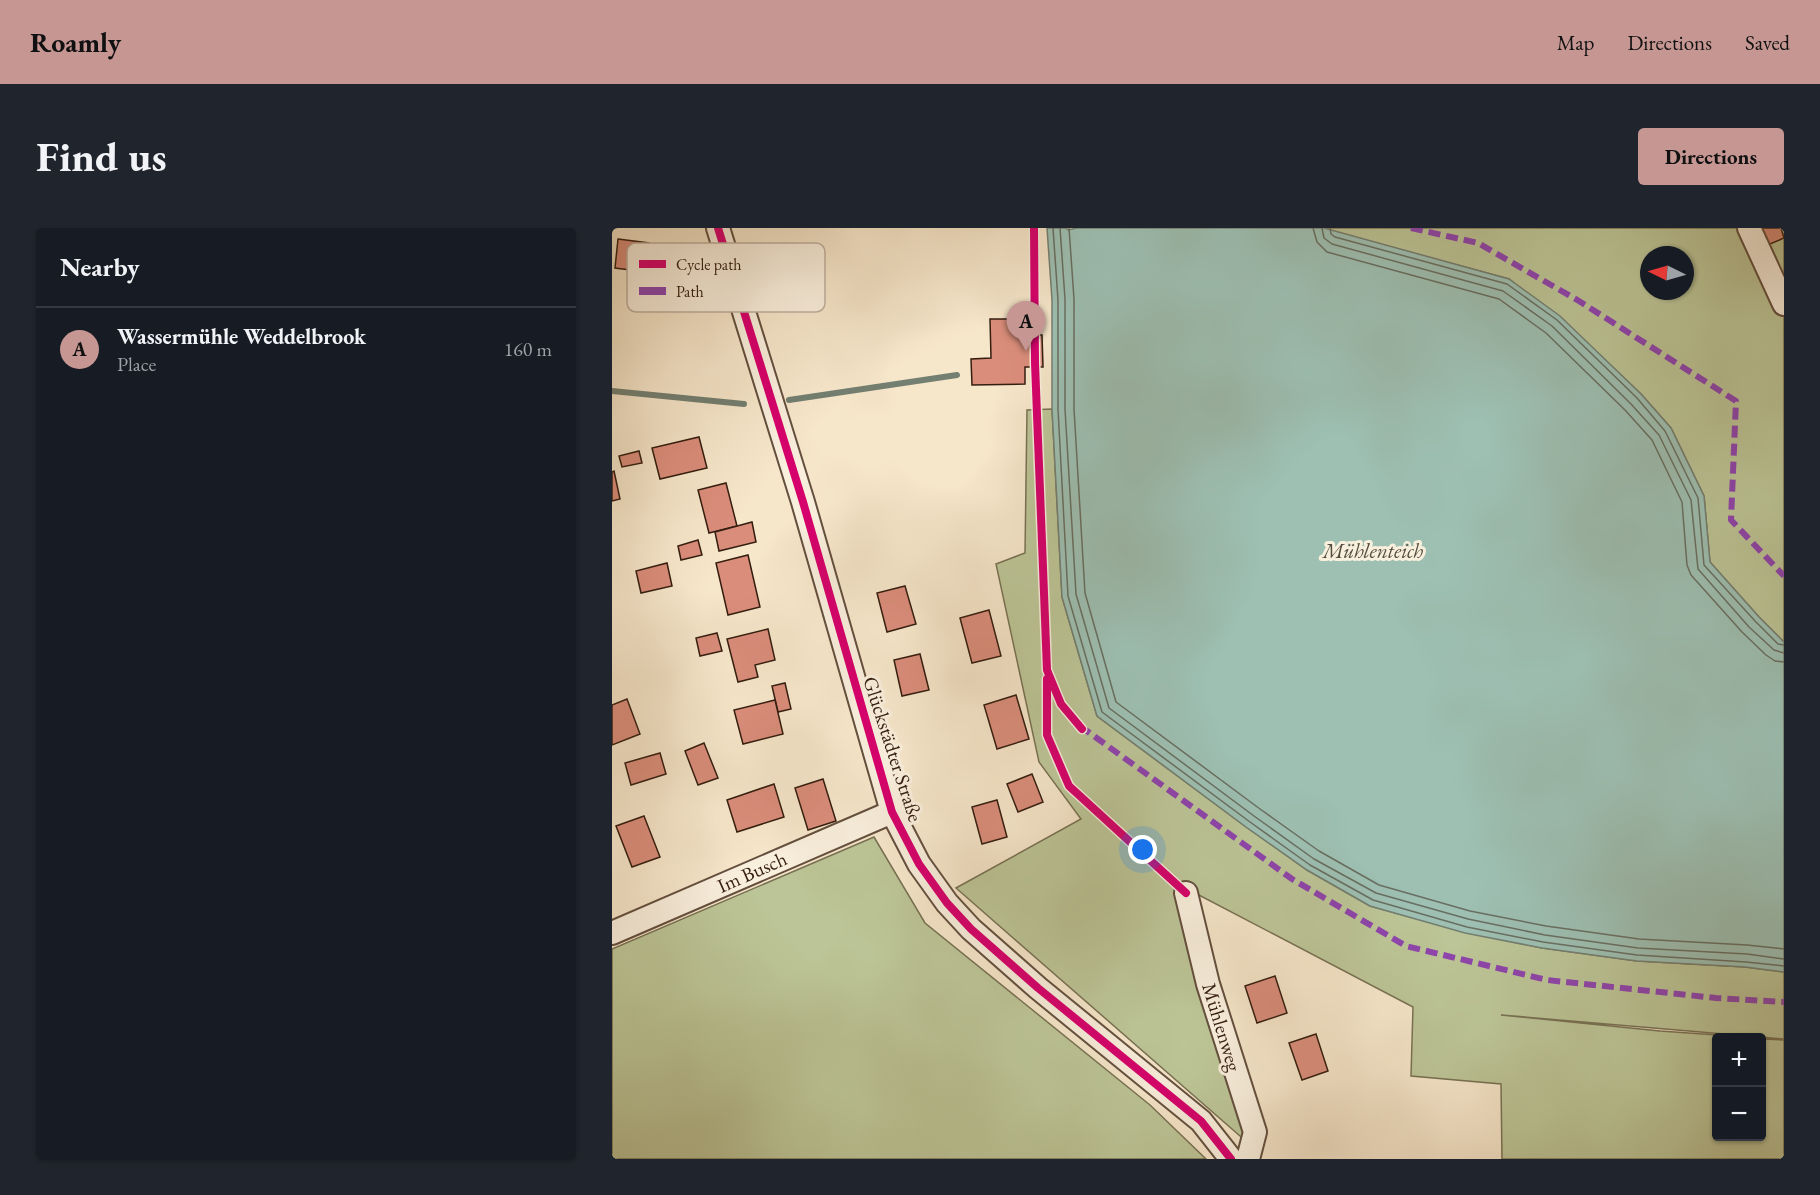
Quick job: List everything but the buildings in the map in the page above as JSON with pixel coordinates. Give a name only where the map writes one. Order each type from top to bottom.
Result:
[{"type":"street","name":"Glückstädter Straße","points":[[718,228],[723,243]]},
{"type":"street","points":[[1749,228],[1784,304]]},
{"type":"street","name":"Glückstädter Straße","points":[[744,312],[803,502],[892,812],[919,864],[947,903],[971,929],[1038,988],[1201,1121],[1232,1159]]},
{"type":"street","name":"Im Busch","points":[[612,933],[892,812]]},
{"type":"street","name":"Mühlenweg","points":[[1186,893],[1208,984],[1255,1132],[1248,1159]]},
{"type":"green space","points":[[1321,228],[1784,228],[1784,642],[1710,562],[1704,496],[1671,428],[1641,394],[1601,356],[1509,279]]},
{"type":"green space","points":[[1052,409],[1062,597],[1097,716],[1307,870],[1370,906],[1465,932],[1542,948],[1637,961],[1745,967],[1784,972],[1784,1039],[1766,1037],[1766,1033],[1713,1033],[1501,1015],[1712,1035],[1712,1141],[1766,1141],[1766,1039],[1784,1040],[1784,1159],[1502,1159],[1501,1084],[1411,1076],[1413,1007],[1195,893],[1248,1143],[956,888],[1081,819],[1039,762],[996,564],[1025,553],[1027,410]]},
{"type":"green space","points":[[874,837],[925,923],[1150,1105],[1206,1159],[612,1159],[612,949]]},
{"type":"water","name":"Mühlenteich","points":[[1047,228],[1066,228],[1068,230],[1077,228],[1324,228],[1509,279],[1560,316],[1641,394],[1671,428],[1704,496],[1710,562],[1784,642],[1784,972],[1745,967],[1637,961],[1542,948],[1465,933],[1370,906],[1307,870],[1097,716],[1062,597],[1052,409],[1052,300]]},
{"type":"waterway","points":[[789,400],[957,375]]},
{"type":"waterway","points":[[612,391],[744,404]]},
{"type":"marked path","points":[[1411,228],[1478,243],[1579,301],[1736,401],[1731,520],[1784,576]]},
{"type":"marked path","points":[[1080,726],[1292,879],[1406,946],[1547,980],[1716,998],[1784,1002]]},
{"type":"cycle path","points":[[718,228],[723,243]]},
{"type":"cycle path","points":[[1034,228],[1035,363],[1047,670],[1061,704],[1082,729]]},
{"type":"cycle path","points":[[744,312],[803,502],[892,812],[919,864],[947,903],[971,929],[1038,988],[1201,1121],[1231,1159]]},
{"type":"cycle path","points":[[1047,679],[1047,735],[1069,786],[1186,893]]},
{"type":"place","name":"Wassermühle Weddelbrook","points":[[1026,351]]}]
